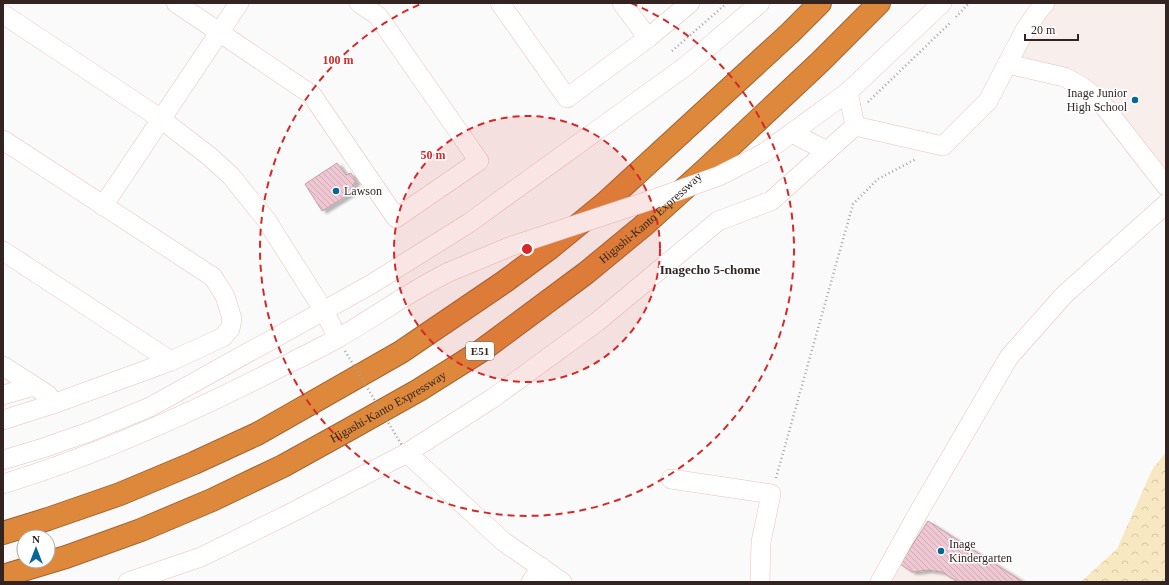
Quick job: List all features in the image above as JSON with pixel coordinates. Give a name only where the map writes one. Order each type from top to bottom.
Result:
[{"type":"highway","points":[[3,533],[120,494],[194,464],[257,434],[401,352],[457,316],[550,248],[605,203],[820,3]]},
{"type":"highway","name":"Higashi-Kanto Expressway","points":[[3,576],[66,557],[141,530],[212,500],[283,466],[348,430],[419,390],[481,351],[586,273],[643,226],[808,72],[879,3]]},
{"type":"street","points":[[176,3],[312,95],[396,218],[479,161],[378,16],[359,3]]},
{"type":"street","points":[[103,206],[238,3]]},
{"type":"street","points":[[500,3],[567,98],[648,38],[690,3]]},
{"type":"street","points":[[622,3],[648,38]]},
{"type":"street","points":[[3,460],[89,432],[150,407],[370,285],[469,223],[686,66],[760,3]]},
{"type":"street","points":[[3,484],[53,468],[158,427],[252,382],[341,345],[429,282],[449,272],[509,247],[719,176],[764,153],[848,92],[942,3]]},
{"type":"street","points":[[855,126],[943,146],[988,102],[1025,30],[1045,3]]},
{"type":"street","points":[[3,14],[161,119],[209,156],[231,176],[268,221],[324,311],[341,345]]},
{"type":"street","points":[[1007,64],[1064,77],[1082,86],[1100,101],[1166,186]]},
{"type":"street","points":[[848,92],[855,126]]},
{"type":"street","points":[[128,582],[201,557],[289,514],[405,450],[493,398],[597,322],[718,221],[772,201],[855,126]]},
{"type":"street","points":[[792,133],[827,151]]},
{"type":"street","points":[[3,140],[213,277],[225,296],[232,319],[230,328],[223,337],[171,361],[53,404],[3,420]]},
{"type":"street","points":[[880,582],[1008,357],[1064,295],[1166,204]]},
{"type":"street","points":[[3,251],[171,361]]},
{"type":"street","points":[[3,366],[48,395],[53,404]]},
{"type":"street","points":[[3,395],[34,386]]},
{"type":"street","points":[[405,450],[504,542],[536,575],[562,582]]},
{"type":"street","points":[[672,479],[771,494],[761,542],[760,582]]},
{"type":"path","points":[[771,494],[853,204],[878,179],[917,159]]},
{"type":"path","points":[[341,345],[405,450]]},
{"type":"shaded area","name":"Inage Junior High School","points":[[1050,3],[1166,3],[1166,176],[1118,115],[1016,58]]},
{"type":"shaded area","name":"Inage Kindergarten","points":[[925,519],[1029,582],[887,582]]},
{"type":"green space","points":[[1166,452],[1166,582],[1081,582],[1117,549],[1152,470]]},
{"type":"building","points":[[337,163],[346,175],[351,173],[356,182],[352,185],[356,190],[322,211],[305,184]]},
{"type":"building","name":"Inage Kindergarten","points":[[928,521],[1023,582],[958,582],[942,572],[928,570],[912,572],[900,564]]},
{"type":"place","name":"Inage Junior High School","points":[[1135,100]]},
{"type":"place","name":"Lawson","points":[[336,191]]},
{"type":"place","name":"Inage Kindergarten","points":[[941,551]]},
{"type":"district","name":"Inagecho 5-chome","points":[[710,269]]}]
